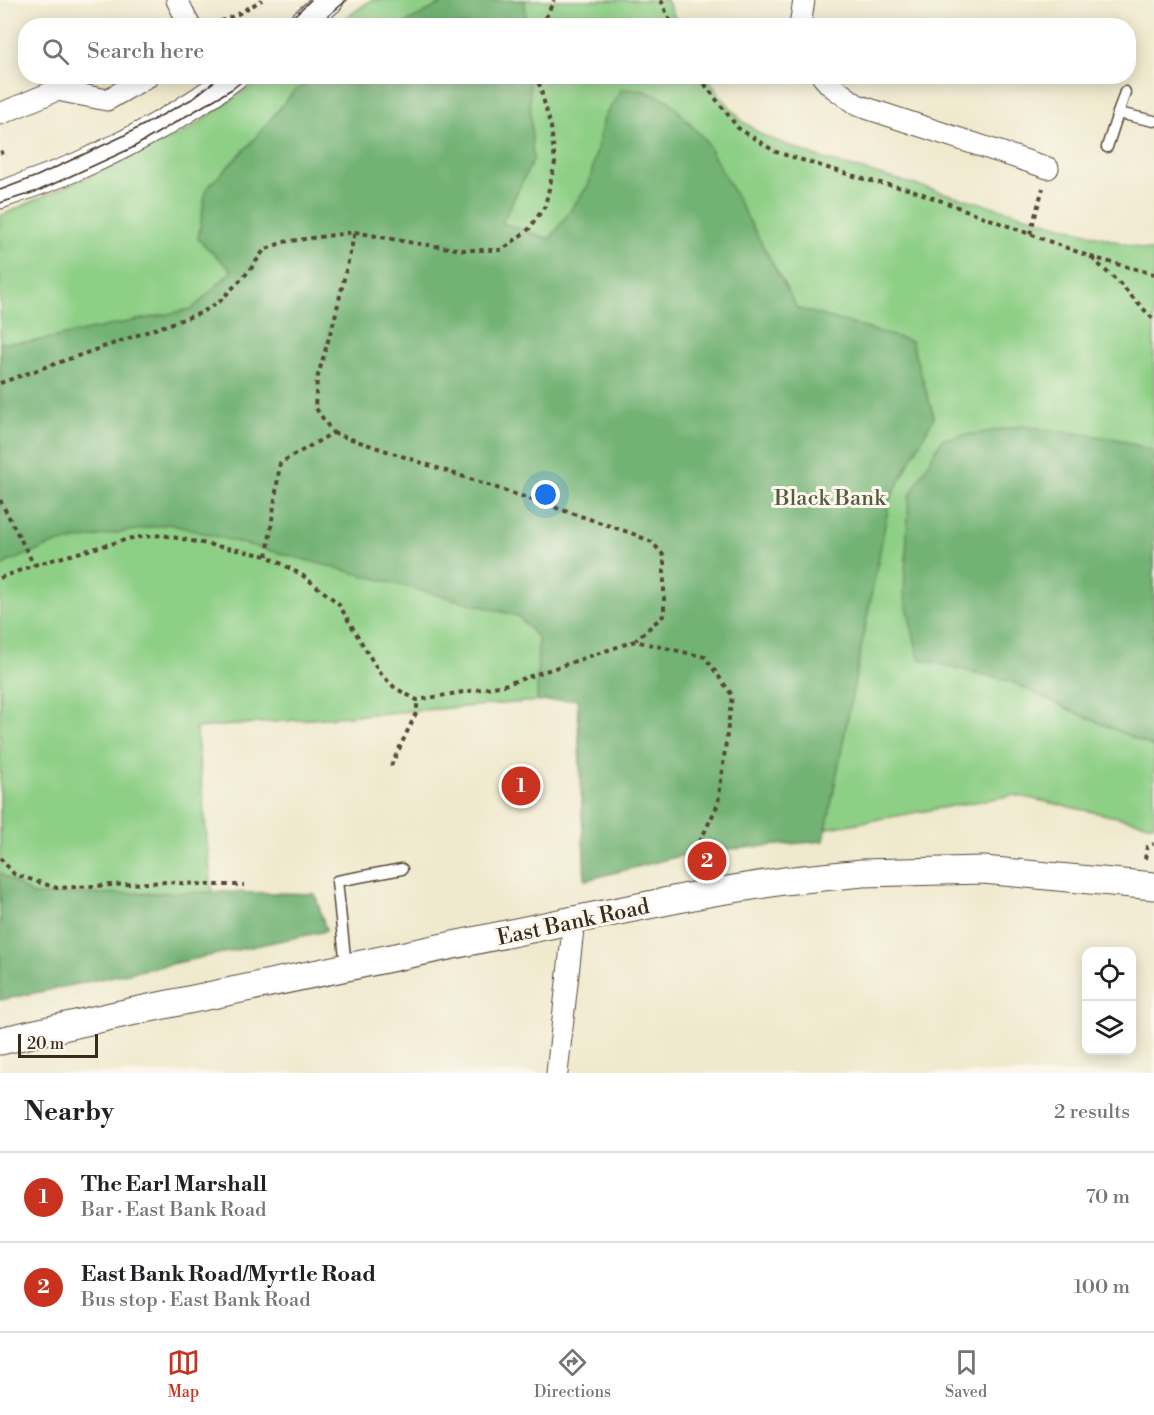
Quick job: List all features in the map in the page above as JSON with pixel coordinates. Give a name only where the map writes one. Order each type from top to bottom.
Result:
[{"type":"street","points":[[177,0],[186,18]]},
{"type":"street","points":[[309,18],[330,0]]},
{"type":"street","points":[[801,18],[804,0]]},
{"type":"street","points":[[0,114],[57,90],[106,99],[134,84]]},
{"type":"street","points":[[0,195],[76,166],[127,142],[207,97],[224,84]]},
{"type":"street","points":[[829,84],[857,105],[1048,168]]},
{"type":"street","name":"East Bank Road","points":[[0,1041],[574,920],[784,881],[862,873],[983,870],[1154,886]]},
{"type":"street","points":[[557,1073],[574,920]]},
{"type":"lane","points":[[1107,147],[1125,92]]},
{"type":"lane","points":[[1118,113],[1154,121]]},
{"type":"lane","points":[[346,967],[337,880],[402,869]]},
{"type":"path","points":[[229,18],[262,0]]},
{"type":"path","points":[[546,18],[554,0]]},
{"type":"path","points":[[662,0],[669,18]]},
{"type":"path","points":[[0,383],[201,313],[220,301],[250,270],[264,250],[283,242],[355,232],[464,250],[502,250],[529,229],[545,206],[555,163],[551,127],[539,84]]},
{"type":"path","points":[[704,84],[738,128],[776,152],[867,180],[912,189],[1091,257],[1154,273]]},
{"type":"path","points":[[1030,234],[1048,168]]},
{"type":"path","points":[[0,578],[34,565],[132,538],[162,535],[267,556],[302,575],[338,603],[379,672],[395,688],[417,700],[504,685],[635,641],[664,615],[663,556],[652,542],[333,433],[315,407],[317,379],[335,317],[355,232]]},
{"type":"path","points":[[1091,257],[1154,320]]},
{"type":"path","points":[[267,556],[280,463],[333,433]]},
{"type":"path","points":[[0,500],[34,565]]},
{"type":"path","points":[[635,641],[705,657],[732,695],[718,804],[695,852],[696,896]]},
{"type":"path","points":[[392,766],[417,711],[417,700]]},
{"type":"path","points":[[0,858],[14,874],[57,888],[166,882],[244,885]]},
{"type":"green space","points":[[371,0],[667,0],[675,18],[346,18]]},
{"type":"green space","points":[[449,0],[525,0],[526,18],[415,18]]},
{"type":"green space","name":"Black Bank","points":[[254,84],[712,84],[741,120],[762,135],[820,158],[1154,252],[1154,825],[1014,795],[695,852],[585,880],[577,698],[196,728],[212,892],[315,894],[326,931],[0,1000],[0,216],[187,131]]},
{"type":"green space","points":[[305,84],[529,84],[533,160],[502,223],[550,239],[589,184],[604,117],[622,89],[642,90],[668,100],[705,140],[797,308],[911,341],[934,417],[890,499],[824,841],[695,852],[585,880],[578,699],[537,702],[538,638],[518,616],[169,524],[54,544],[8,562],[0,568],[0,343],[30,342],[192,309],[232,271],[198,239],[206,189],[250,144],[294,91]]},
{"type":"green space","points":[[1022,426],[1117,439],[1154,451],[1154,747],[1010,681],[919,659],[904,594],[909,497],[942,439]]},
{"type":"green space","points":[[0,873],[33,895],[212,892],[315,894],[326,931],[0,1000]]},
{"type":"tram line","points":[[292,18],[311,0]]},
{"type":"tram line","points":[[326,18],[347,0]]},
{"type":"tram line","points":[[0,190],[37,176],[121,137],[192,99],[211,84]]},
{"type":"tram line","points":[[0,203],[38,191],[132,148],[239,84]]},
{"type":"place","name":"The Earl Marshall","points":[[521,786]]},
{"type":"place","name":"East Bank Road/Myrtle Road","points":[[707,861]]}]
